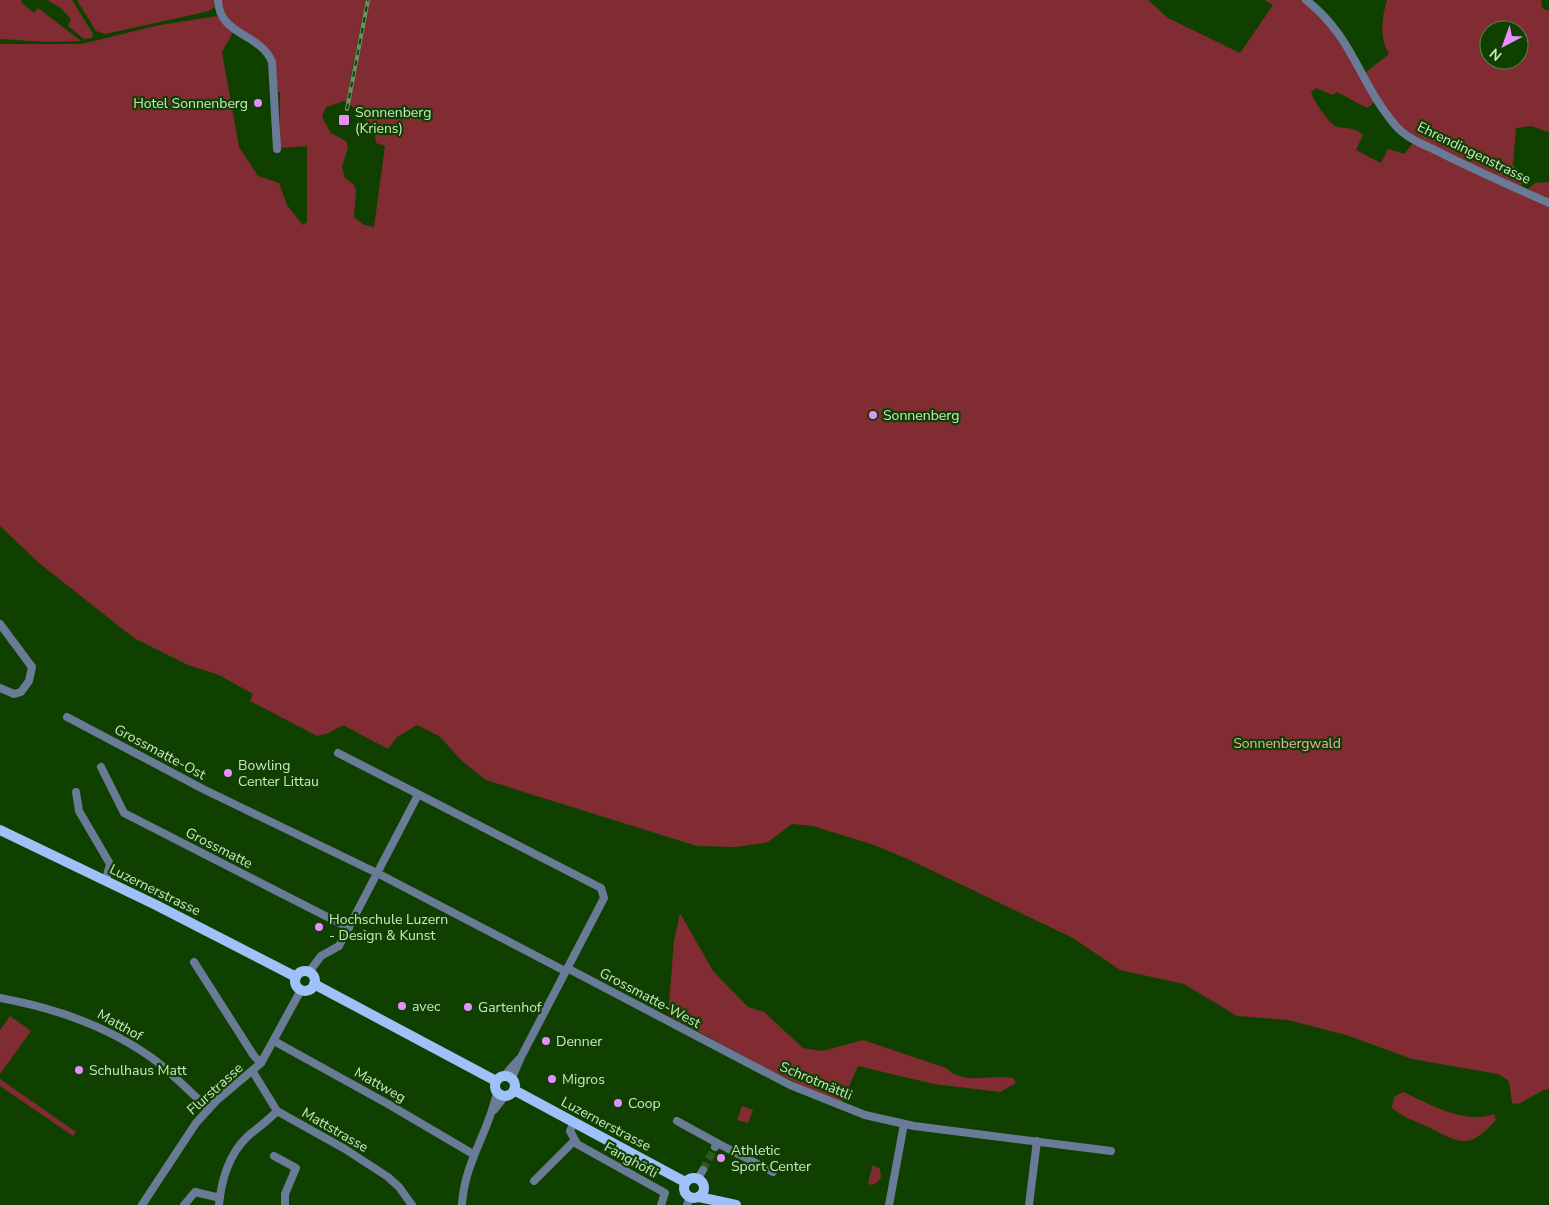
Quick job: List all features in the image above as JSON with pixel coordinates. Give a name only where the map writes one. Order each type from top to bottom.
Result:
[{"type":"main road","name":"Luzernerstrasse","points":[[0,830],[106,880],[296,976]]},
{"type":"main road","points":[[304,971],[309,972],[314,978],[314,984],[307,990],[301,990],[296,985],[296,976],[304,971]]},
{"type":"main road","points":[[314,984],[496,1081],[505,1093],[515,1084],[509,1077],[496,1081]]},
{"type":"main road","name":"Luzernerstrasse","points":[[505,1093],[574,1122],[685,1182]]},
{"type":"main road","points":[[692,1200],[704,1191],[702,1177]]},
{"type":"main road","points":[[702,1177],[731,1203],[692,1200],[684,1189],[685,1182],[692,1178],[702,1177]]},
{"type":"street","points":[[218,0],[219,12],[228,26],[258,44],[270,55],[277,149]]},
{"type":"street","name":"Ehrendingenstrasse","points":[[1306,0],[1335,27],[1344,39],[1379,104],[1399,130],[1460,163],[1549,203]]},
{"type":"street","points":[[0,624],[32,667],[29,681],[21,692],[14,694],[0,688]]},
{"type":"street","name":"Grossmatte-Ost","points":[[67,717],[205,790],[377,873]]},
{"type":"street","points":[[338,753],[601,888],[604,898],[509,1077]]},
{"type":"street","name":"Grossmatte","points":[[101,767],[124,813],[349,928]]},
{"type":"street","points":[[76,792],[79,811],[110,864],[106,880]]},
{"type":"street","points":[[309,972],[321,956],[339,946],[418,795]]},
{"type":"street","points":[[377,873],[566,970]]},
{"type":"street","points":[[194,962],[254,1056],[261,1063]]},
{"type":"street","name":"Grossmatte-West","points":[[566,970],[722,1050]]},
{"type":"street","name":"Flurstrasse","points":[[142,1205],[188,1132],[209,1109],[261,1063],[301,990]]},
{"type":"street","name":"Matthof","points":[[0,998],[42,1006],[89,1022],[122,1038],[158,1063],[209,1109]]},
{"type":"street","name":"Mattweg","points":[[274,1041],[388,1104],[473,1154]]},
{"type":"street","name":"Schrotmättli","points":[[722,1050],[828,1101],[865,1115],[904,1124],[1111,1151]]},
{"type":"street","name":"Mattstrasse","points":[[253,1072],[277,1111],[345,1149],[388,1177],[399,1186],[408,1204]]},
{"type":"street","points":[[462,1205],[467,1172],[473,1154],[493,1112],[505,1093]]},
{"type":"street","points":[[184,1205],[195,1192],[220,1201],[227,1168],[238,1147],[277,1111]]},
{"type":"street","points":[[677,1121],[716,1145],[773,1172]]},
{"type":"street","points":[[534,1180],[574,1141],[570,1131],[574,1122]]},
{"type":"street","points":[[889,1205],[904,1124]]},
{"type":"street","name":"Fanghöfli","points":[[574,1141],[664,1193],[661,1205]]},
{"type":"street","points":[[1029,1205],[1037,1141]]},
{"type":"street","points":[[274,1156],[296,1168],[284,1194],[285,1205]]},
{"type":"green space","points":[[0,0],[22,0],[21,2],[34,13],[38,8],[81,41],[48,42],[0,39]]},
{"type":"green space","points":[[47,0],[72,0],[93,34],[92,38],[84,39],[68,26],[71,19],[61,8]]},
{"type":"green space","points":[[77,0],[215,0],[215,3],[211,10],[105,34],[96,31]]},
{"type":"green space","name":"Sonnenbergwald","points":[[220,0],[366,0],[349,85],[352,88],[370,0],[1148,0],[1168,18],[1240,53],[1273,5],[1265,0],[1303,0],[1326,21],[1376,101],[1367,108],[1337,92],[1333,95],[1316,88],[1311,92],[1322,111],[1334,125],[1354,129],[1363,135],[1356,150],[1381,163],[1388,149],[1404,154],[1415,141],[1549,204],[1549,1089],[1518,1104],[1512,1103],[1509,1081],[1498,1074],[1412,1059],[1346,1035],[1288,1020],[1237,1016],[1184,984],[1120,970],[1073,938],[910,860],[874,845],[813,826],[792,824],[768,842],[736,847],[697,846],[486,780],[463,762],[439,736],[417,725],[397,737],[388,749],[343,725],[329,733],[317,736],[250,701],[253,694],[219,675],[188,665],[134,638],[39,563],[0,526],[0,44],[81,44],[160,25],[217,16],[233,32],[222,52],[239,147],[258,176],[279,183],[287,205],[303,225],[307,222],[307,146],[280,148],[280,92],[276,92],[275,60],[271,52],[226,20]],"holes":[[[344,101],[374,127],[376,143],[385,146],[374,227],[364,225],[354,217],[356,191],[354,185],[345,178],[342,167],[348,147],[346,141],[331,133],[322,117],[326,107]]]},
{"type":"green space","points":[[1387,0],[1541,0],[1542,8],[1549,11],[1549,132],[1531,126],[1516,128],[1513,165],[1519,172],[1516,177],[1526,182],[1519,186],[1455,159],[1422,143],[1393,121],[1372,86],[1366,72],[1389,54],[1384,41],[1383,20]]},
{"type":"green space","points":[[1549,182],[1549,201],[1528,189],[1535,183]]},
{"type":"green space","points":[[680,913],[713,971],[748,1007],[764,1012],[803,1048],[822,1051],[863,1040],[946,1068],[961,1077],[1004,1077],[1013,1078],[1016,1083],[1000,1092],[934,1084],[858,1066],[841,1104],[771,1071],[668,1015],[674,941]]},
{"type":"green space","points":[[10,1016],[31,1031],[0,1074],[0,1030]]},
{"type":"green space","points":[[0,1079],[76,1132],[73,1136],[0,1086]]},
{"type":"green space","points":[[1403,1092],[1448,1112],[1471,1117],[1483,1117],[1494,1114],[1496,1120],[1477,1137],[1462,1141],[1455,1139],[1404,1116],[1392,1108],[1394,1097]]},
{"type":"green space","points":[[742,1106],[753,1110],[748,1123],[737,1120]]},
{"type":"green space","points":[[873,1165],[880,1169],[881,1177],[877,1183],[870,1185],[868,1182]]},
{"type":"tunnel","points":[[703,1170],[715,1147]]},
{"type":"railway","points":[[347,109],[368,0]]},
{"type":"place","name":"Hotel Sonnenberg","points":[[258,103]]},
{"type":"place","name":"Sonnenberg (Kriens)","points":[[344,120]]},
{"type":"place","name":"Sonnenberg","points":[[873,415]]},
{"type":"place","name":"Bowling Center Littau","points":[[228,773]]},
{"type":"place","name":"Hochschule Luzern - Design & Kunst","points":[[319,927]]},
{"type":"place","name":"avec","points":[[402,1006]]},
{"type":"place","name":"Gartenhof","points":[[468,1007]]},
{"type":"place","name":"Denner","points":[[546,1041]]},
{"type":"place","name":"Schulhaus Matt","points":[[79,1070]]},
{"type":"place","name":"Migros","points":[[552,1079]]},
{"type":"place","name":"Coop","points":[[618,1103]]},
{"type":"place","name":"Athletic Sport Center","points":[[721,1158]]}]
